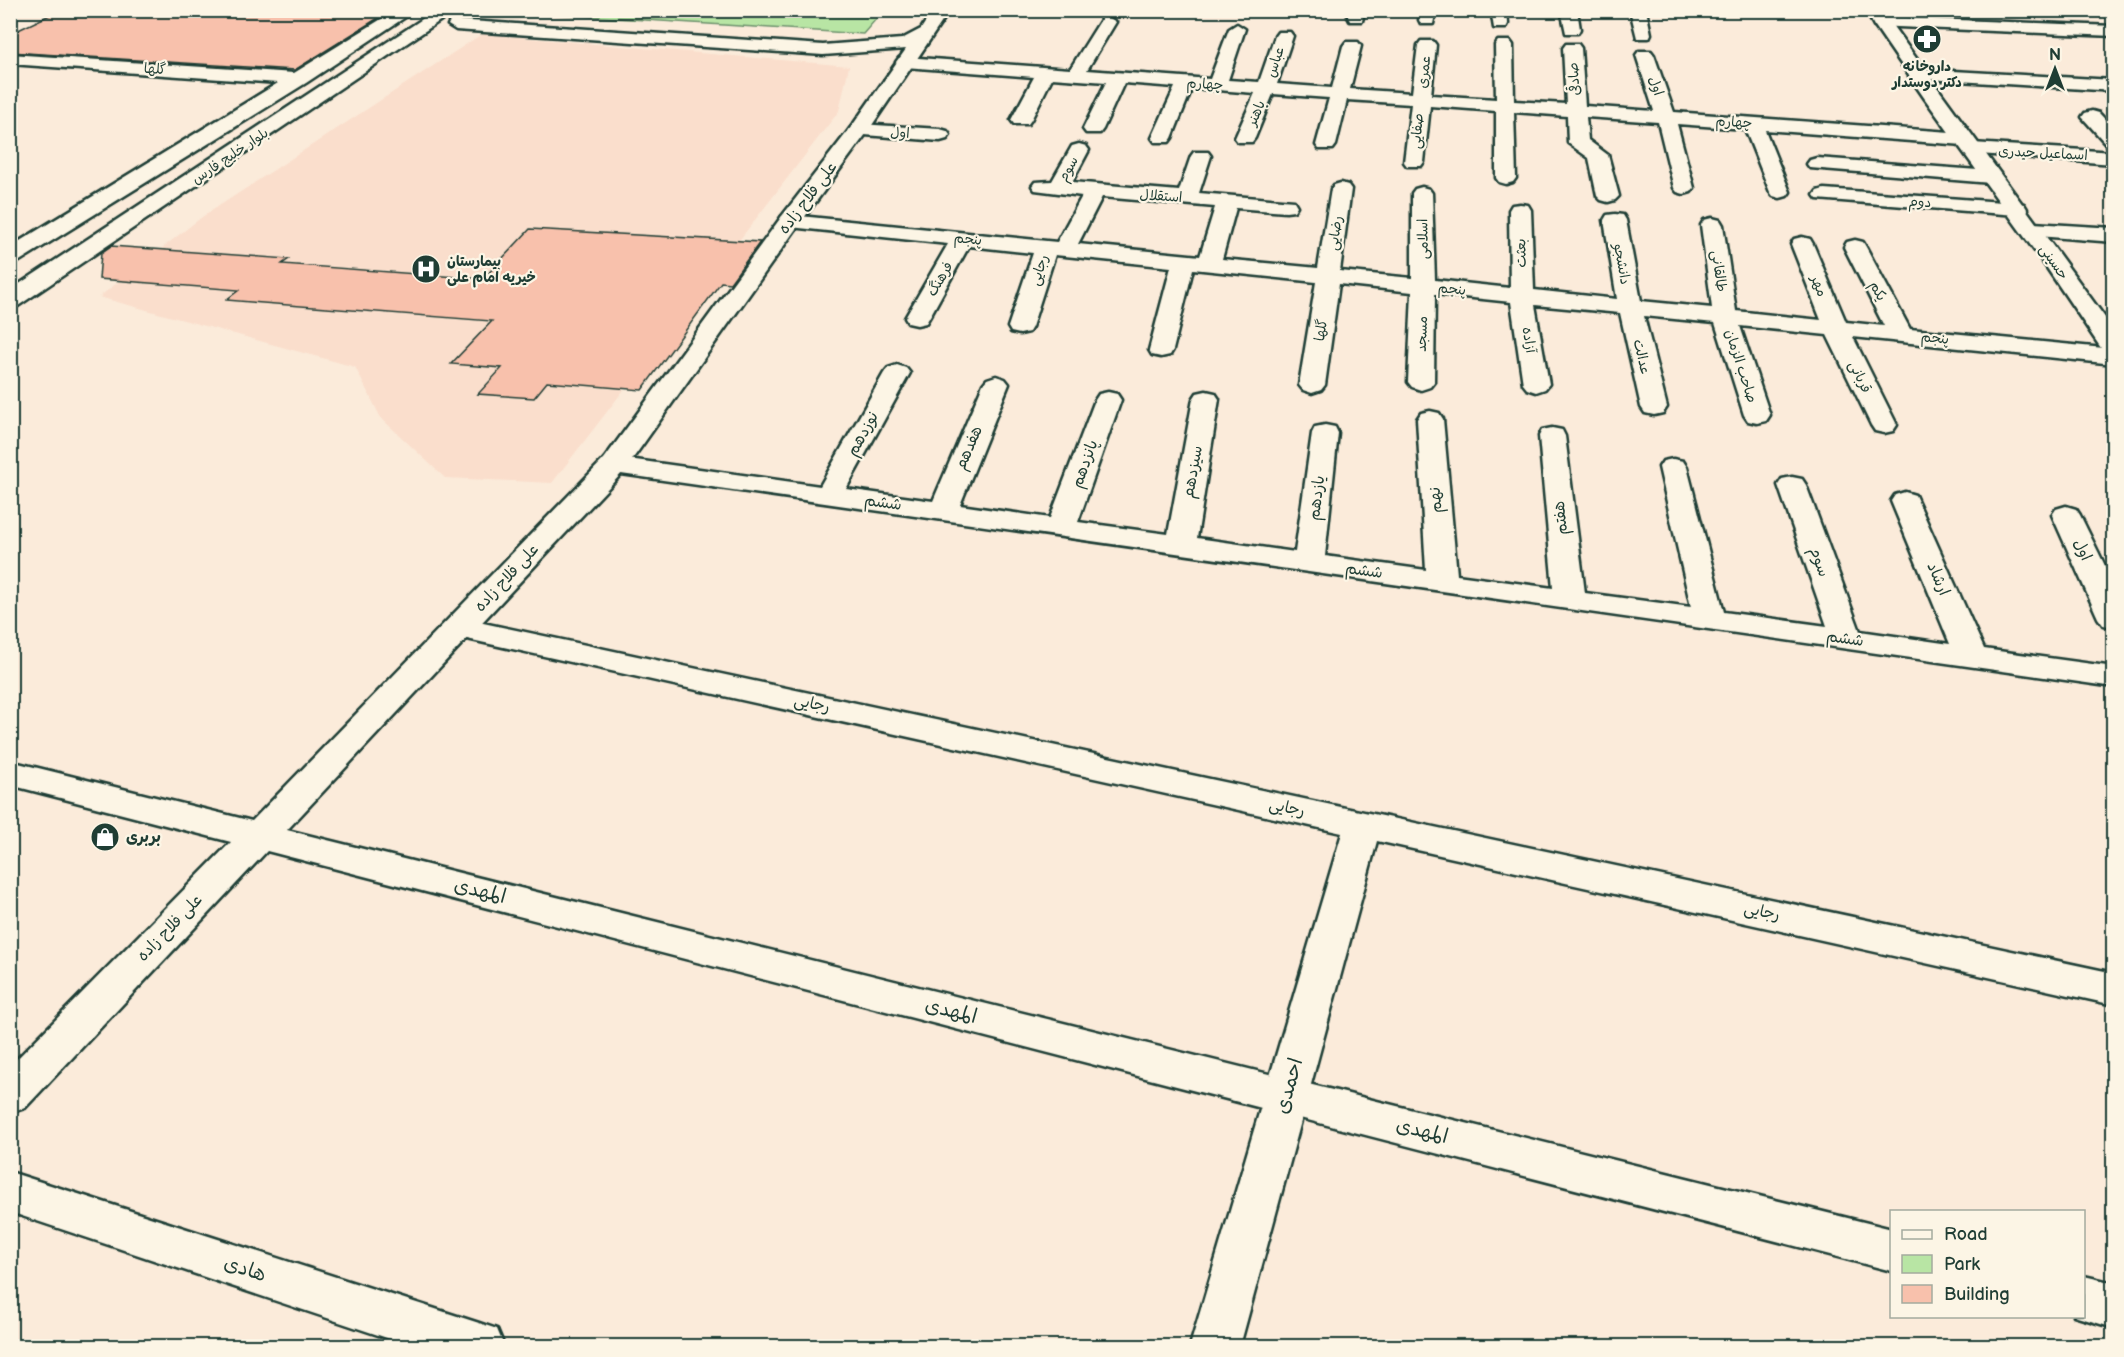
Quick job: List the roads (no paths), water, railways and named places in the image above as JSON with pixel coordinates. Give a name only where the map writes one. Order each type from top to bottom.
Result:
[{"type":"street","name":"بلوار خلیج فارس","points":[[10,257],[408,10]]},
{"type":"street","points":[[378,79],[452,18],[476,10]]},
{"type":"street","points":[[1569,10],[1572,29]]},
{"type":"street","points":[[1638,10],[1643,34]]},
{"type":"street","points":[[1876,16],[2114,32]]},
{"type":"street","name":"حسینی","points":[[1876,16],[1991,177],[2105,322],[2114,349]]},
{"type":"street","name":"بلوار خلیج فارس","points":[[10,301],[452,18]]},
{"type":"street","points":[[452,18],[823,50],[902,67]]},
{"type":"street","points":[[823,50],[906,44],[934,21]]},
{"type":"street","name":"علی فلاح زاده","points":[[10,1095],[614,465],[790,221],[860,130],[934,21]]},
{"type":"street","points":[[1075,74],[1111,27]]},
{"type":"street","points":[[1217,84],[1237,29]]},
{"type":"street","name":"عباس","points":[[1266,88],[1284,36]]},
{"type":"street","name":"عمری","points":[[1420,99],[1427,45]]},
{"type":"street","points":[[1504,45],[1506,178]]},
{"type":"street","points":[[1326,146],[1352,46]]},
{"type":"street","name":"صادقی","points":[[1572,48],[1578,143],[1598,155],[1608,196]]},
{"type":"street","name":"اول","points":[[1645,55],[1666,117],[1684,188]]},
{"type":"street","name":"گلها","points":[[10,59],[300,79]]},
{"type":"street","name":"چهارم","points":[[902,67],[969,73],[1046,72],[1217,84],[1666,117],[1968,144]]},
{"type":"street","points":[[1021,120],[1046,72]]},
{"type":"street","points":[[1918,74],[2114,86]]},
{"type":"street","points":[[1093,129],[1118,77]]},
{"type":"street","points":[[1162,138],[1186,82]]},
{"type":"street","name":"باهنر","points":[[1245,138],[1266,88]]},
{"type":"street","name":"صفایی","points":[[1414,162],[1420,99]]},
{"type":"street","points":[[2092,117],[2114,141]]},
{"type":"street","points":[[1753,124],[1780,192]]},
{"type":"street","name":"اول","points":[[860,130],[940,135]]},
{"type":"street","name":"اسماعیل حیدری","points":[[1968,144],[2114,158]]},
{"type":"street","name":"سوم","points":[[1050,187],[1079,150]]},
{"type":"street","points":[[1187,198],[1201,156]]},
{"type":"street","points":[[1817,164],[1991,177]]},
{"type":"street","name":"استقلال","points":[[1050,187],[1286,206]]},
{"type":"street","name":"رضایی","points":[[1329,276],[1341,189]]},
{"type":"street","points":[[1055,248],[1095,191]]},
{"type":"street","name":"اسلامی","points":[[1422,193],[1424,286]]},
{"type":"street","name":"دوم","points":[[1824,195],[2016,208]]},
{"type":"street","points":[[1209,264],[1227,202]]},
{"type":"street","name":"بعثت","points":[[1520,210],[1522,296]]},
{"type":"street","name":"دانشجو","points":[[1615,220],[1630,307]]},
{"type":"street","name":"پنجم","points":[[790,221],[2114,357]]},
{"type":"street","name":"طالقانی","points":[[1712,225],[1725,317]]},
{"type":"street","points":[[2033,230],[2114,235]]},
{"type":"street","points":[[104,239],[150,231]]},
{"type":"street","name":"فرهنگ","points":[[917,318],[962,239]]},
{"type":"street","name":"مهر","points":[[1802,244],[1836,328]]},
{"type":"street","name":"یکم","points":[[1855,247],[1901,335]]},
{"type":"street","name":"رجایی","points":[[1020,327],[1055,248]]},
{"type":"street","points":[[1161,350],[1184,261]]},
{"type":"street","name":"گلها","points":[[1312,385],[1329,276]]},
{"type":"street","name":"مسجد","points":[[1420,382],[1424,286]]},
{"type":"street","name":"آزاده","points":[[1522,296],[1536,384]]},
{"type":"street","name":"عدالت","points":[[1630,307],[1654,407]]},
{"type":"street","name":"صاحب الزمان","points":[[1725,317],[1757,415]]},
{"type":"street","name":"قربانی","points":[[1836,328],[1884,426]]},
{"type":"street","name":"نوزدهم","points":[[829,495],[897,373]]},
{"type":"street","name":"هفدهم","points":[[943,511],[996,384]]},
{"type":"street","name":"سیزدهم","points":[[1181,545],[1206,399]]},
{"type":"street","name":"پانزدهم","points":[[1061,528],[1108,400]]},
{"type":"street","name":"نهم","points":[[1430,419],[1442,582]]},
{"type":"street","name":"یازدهم","points":[[1309,563],[1325,434]]},
{"type":"street","name":"هفتم","points":[[1552,436],[1570,600]]},
{"type":"street","name":"ششم","points":[[614,465],[2114,677]]},
{"type":"street","points":[[1673,467],[1710,620]]},
{"type":"street","name":"سوم","points":[[1792,485],[1847,639]]},
{"type":"street","name":"ارشاد","points":[[1905,501],[1972,657]]},
{"type":"street","name":"اول","points":[[2066,515],[2114,618]]},
{"type":"street","name":"رجایی","points":[[460,628],[2114,989]]},
{"type":"street","name":"المهدی","points":[[10,772],[1890,1249]]},
{"type":"street","name":"احمدی","points":[[1215,1347],[1363,825]]},
{"type":"street","name":"هادی","points":[[10,1192],[480,1347]]},
{"type":"street","points":[[2085,1298],[2114,1306]]},
{"type":"place","name":"داروخانه دکتر دوستدار","points":[[1927,39]]},
{"type":"place","name":"بیمارستان خیریه امام علی","points":[[426,269]]},
{"type":"place","name":"بربری","points":[[105,837]]}]
